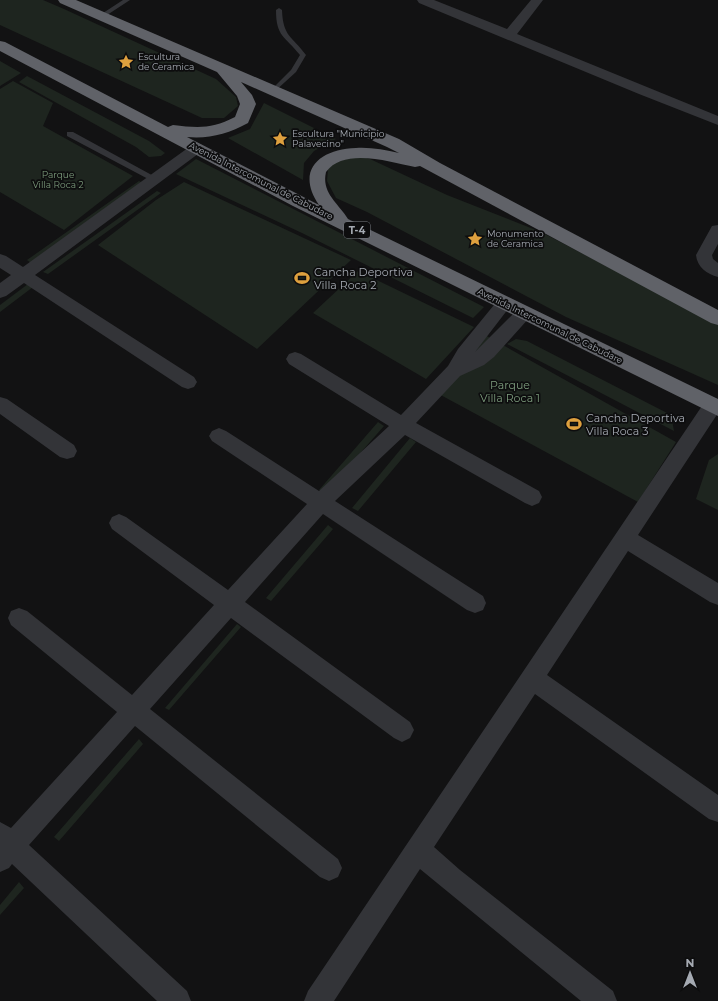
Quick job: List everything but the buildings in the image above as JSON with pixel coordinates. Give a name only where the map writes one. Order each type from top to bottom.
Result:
[{"type":"highway","name":"T-4","points":[[68,0],[393,143],[434,167],[718,318]]},
{"type":"highway","name":"Avenida Intercomunal de Cabudare","points":[[0,44],[343,224],[715,406]]},
{"type":"highway","name":"T-4","points":[[158,128],[202,133],[227,128],[242,120],[248,104],[244,96],[222,68]]},
{"type":"highway","name":"T-4","points":[[343,224],[320,192],[316,176],[319,169],[326,162],[340,155],[355,152],[371,153],[434,167]]},
{"type":"street","points":[[423,0],[509,34],[644,92],[718,121]]},
{"type":"street","points":[[509,34],[537,0]]},
{"type":"street","points":[[0,292],[197,148]]},
{"type":"street","points":[[718,230],[704,256],[705,262],[718,271]]},
{"type":"street","points":[[0,260],[188,382]]},
{"type":"street","points":[[178,1001],[4,847],[134,710],[321,502],[403,425],[454,372],[472,343],[504,304]]},
{"type":"street","points":[[454,372],[478,360],[488,352],[524,313]]},
{"type":"street","points":[[295,359],[403,425],[532,497]]},
{"type":"street","points":[[0,404],[66,451]]},
{"type":"street","points":[[318,1001],[625,538],[715,406]]},
{"type":"street","points":[[219,436],[475,604]]},
{"type":"street","points":[[119,523],[402,730]]},
{"type":"street","points":[[625,538],[718,595]]},
{"type":"street","points":[[19,618],[329,868]]},
{"type":"street","points":[[532,678],[718,810]]},
{"type":"street","points":[[418,850],[451,879],[603,1001]]},
{"type":"lane","points":[[102,16],[127,0]]},
{"type":"lane","points":[[274,90],[294,71],[302,55],[298,48],[285,38],[278,23],[279,10]]},
{"type":"lane","points":[[70,134],[155,178]]},
{"type":"green space","points":[[0,0],[43,0],[64,9],[216,79],[236,97],[238,106],[224,118],[202,118],[0,25]]},
{"type":"green space","points":[[0,61],[21,73],[0,86]]},
{"type":"green space","points":[[27,76],[149,141],[165,153],[161,156],[149,157],[136,147],[19,82]]},
{"type":"green space","name":"Parque Villa Roca 2","points":[[13,81],[53,103],[43,126],[133,176],[64,230],[0,192],[0,89]]},
{"type":"green space","points":[[264,103],[336,139],[314,151],[304,163],[303,180],[228,138],[250,129]]},
{"type":"green space","points":[[360,156],[370,159],[447,195],[541,232],[718,324],[718,385],[566,317],[367,212],[336,198],[327,181],[328,169],[335,162]]},
{"type":"green space","points":[[196,159],[484,307],[473,318],[302,233],[176,174]]},
{"type":"green space","points":[[139,181],[143,183],[31,263],[27,260]]},
{"type":"green space","points":[[184,182],[351,260],[257,349],[98,245],[156,200]]},
{"type":"green space","points":[[157,191],[161,193],[48,274],[43,272]]},
{"type":"green space","points":[[358,271],[474,327],[426,379],[313,313]]},
{"type":"green space","points":[[28,284],[33,287],[0,312],[0,305]]},
{"type":"green space","name":"Parque Villa Roca 1","points":[[485,335],[676,442],[638,502],[437,393]]},
{"type":"green space","points":[[516,339],[527,341],[671,415],[674,431],[507,344]]},
{"type":"green space","points":[[378,422],[384,426],[325,493],[319,490]]},
{"type":"green space","points":[[410,438],[416,442],[358,511],[352,508]]},
{"type":"green space","points":[[718,454],[718,510],[696,499],[709,460]]},
{"type":"green space","points":[[328,525],[333,529],[271,601],[266,598]]},
{"type":"green space","points":[[237,624],[241,627],[169,710],[165,708]]},
{"type":"green space","points":[[139,739],[143,744],[59,841],[54,837]]},
{"type":"green space","points":[[19,882],[24,888],[0,915],[0,905]]},
{"type":"place","name":"Escultura de Ceramica","points":[[126,62]]},
{"type":"place","name":"Escultura \"Municipio Palavecino\"","points":[[280,139]]},
{"type":"place","name":"Monumento de Ceramica","points":[[475,239]]},
{"type":"place","name":"Cancha Deportiva Villa Roca 2","points":[[302,278]]},
{"type":"place","name":"Cancha Deportiva Villa Roca 3","points":[[574,424]]}]
